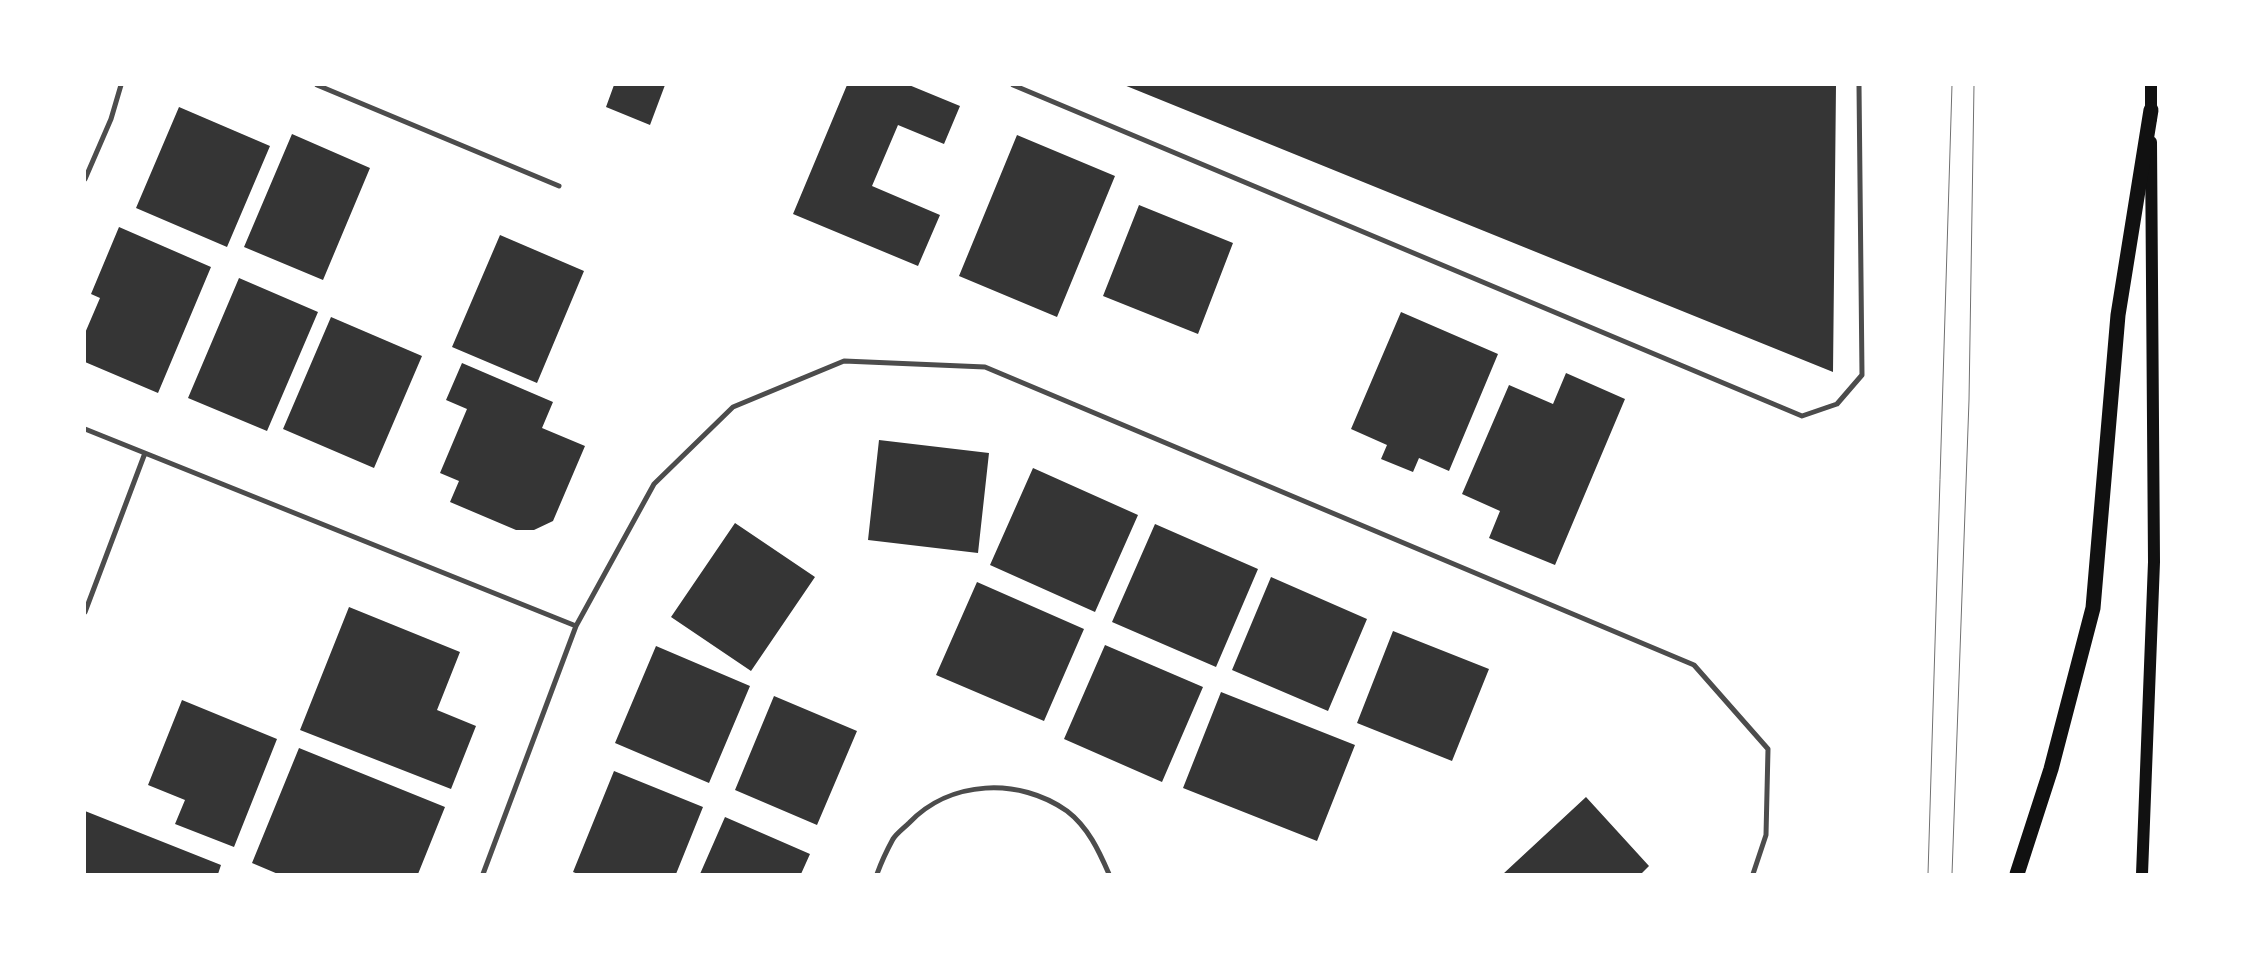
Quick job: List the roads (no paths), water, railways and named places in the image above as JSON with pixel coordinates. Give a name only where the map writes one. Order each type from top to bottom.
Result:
[{"type":"highway","points":[[2017,874],[2051,769],[2093,608],[2118,315],[2151,110]]},
{"type":"main road","points":[[2142,874],[2154,562],[2151,85]]},
{"type":"street","points":[[85,179],[111,119],[121,85]]},
{"type":"street","points":[[317,85],[559,186]]},
{"type":"street","points":[[1013,85],[1802,416],[1837,404],[1862,375],[1859,85]]},
{"type":"street","points":[[483,874],[576,626],[654,484],[733,407],[844,361],[985,367],[1694,665],[1768,749],[1766,835],[1753,874]]},
{"type":"street","points":[[85,429],[576,626]]},
{"type":"street","points":[[85,612],[145,454]]},
{"type":"street","points":[[877,874],[894,838],[921,810],[956,792],[994,787],[1033,793],[1068,812],[1094,840],[1110,874]]},
{"type":"tram line","points":[[1928,874],[1952,85]]},
{"type":"tram line","points":[[1952,874],[1969,400],[1974,85]]}]
